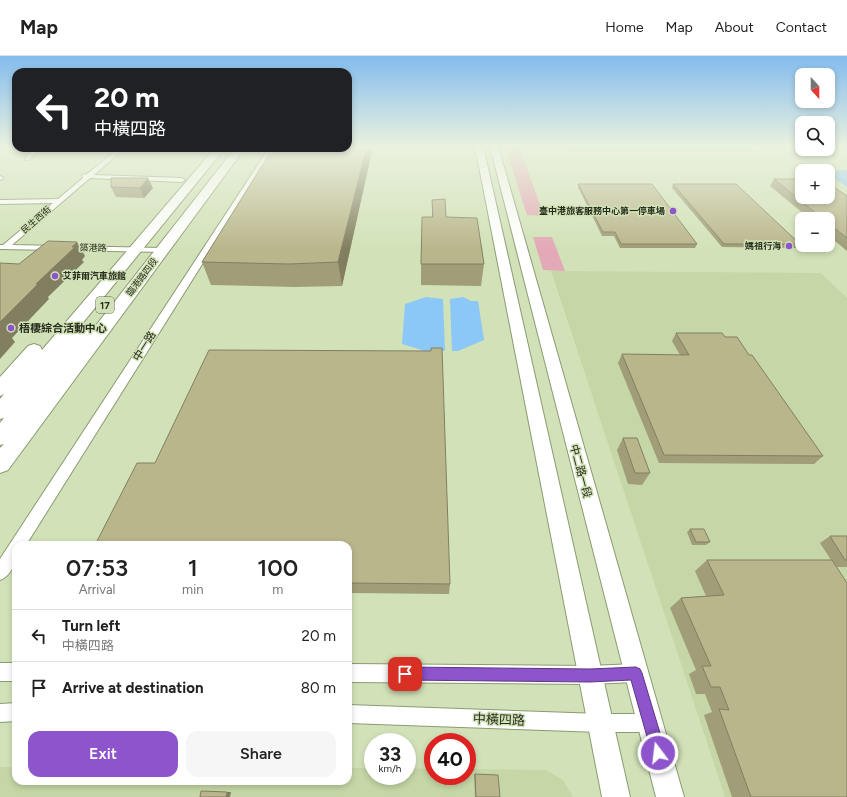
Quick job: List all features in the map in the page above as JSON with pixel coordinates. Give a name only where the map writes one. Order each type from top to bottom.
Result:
[{"type":"main road","name":"臨港路四段","points":[[0,464],[142,249],[182,181]]},
{"type":"main road","name":"臨港路四段","points":[[0,437],[195,181]]},
{"type":"main road","name":"臨港路四段","points":[[0,412],[202,181]]},
{"type":"main road","name":"臨港路四段","points":[[0,389],[142,249],[208,181]]},
{"type":"street","name":"民生西街","points":[[3,247],[57,201],[78,181]]},
{"type":"street","name":"中一路","points":[[20,541],[251,181]]},
{"type":"street","points":[[486,181],[616,797]]},
{"type":"street","name":"中二路一段","points":[[503,181],[670,797]]},
{"type":"street","points":[[0,202],[57,201]]},
{"type":"street","name":"築港路","points":[[3,247],[142,249]]},
{"type":"street","name":"中一路","points":[[0,573],[12,554]]},
{"type":"street","points":[[0,672],[12,672]]},
{"type":"street","points":[[352,673],[590,675],[636,673]]},
{"type":"street","points":[[0,712],[12,712]]},
{"type":"street","name":"中橫四路","points":[[352,714],[600,723],[650,723]]},
{"type":"shaded area","points":[[516,181],[531,181],[544,216],[527,215]]},
{"type":"shaded area","points":[[533,237],[552,237],[565,271],[543,270]]},
{"type":"shaded area","points":[[551,271],[821,273],[847,298],[847,797],[725,797]]},
{"type":"shaded area","points":[[0,767],[12,767],[12,785],[352,785],[352,768],[364,768],[364,785],[416,785],[416,768],[424,769],[424,785],[476,785],[476,769],[546,770],[563,780],[573,797],[0,797]]},
{"type":"water","points":[[838,181],[847,181],[847,187]]},
{"type":"water","points":[[426,297],[443,299],[445,351],[425,351],[402,344],[405,304]]},
{"type":"water","points":[[463,297],[471,301],[478,301],[484,340],[458,351],[452,351],[450,299]]},
{"type":"building","points":[[111,181],[146,181],[140,188],[111,187]]},
{"type":"building","points":[[253,181],[358,181],[338,262],[289,264],[202,262]]},
{"type":"building","points":[[776,181],[795,181],[795,196]]},
{"type":"building","points":[[578,184],[652,184],[697,244],[621,244],[615,232],[603,232]]},
{"type":"building","points":[[673,184],[736,184],[795,239],[795,244],[724,244]]},
{"type":"building","points":[[835,188],[847,196],[847,238],[835,229],[835,212],[814,212],[805,204],[835,204]]},
{"type":"building","points":[[445,199],[446,217],[477,218],[484,264],[421,264],[422,217],[433,217],[432,200]]},
{"type":"building","points":[[48,241],[77,242],[72,247],[75,247],[36,284],[38,284],[0,322],[0,263],[19,264]]},
{"type":"building","points":[[676,333],[722,333],[725,337],[737,337],[749,355],[752,355],[823,456],[664,455],[622,354],[689,355]]},
{"type":"building","points":[[431,348],[442,348],[450,584],[352,583],[352,541],[97,541],[137,463],[155,463],[209,350],[431,351]]},
{"type":"building","points":[[623,438],[637,438],[650,473],[635,473]]},
{"type":"building","points":[[690,529],[704,529],[710,542],[696,542]]},
{"type":"building","points":[[830,536],[847,536],[847,560],[845,560]]},
{"type":"building","points":[[707,560],[832,560],[847,583],[847,797],[751,797],[719,709],[729,710],[720,687],[711,687],[702,666],[711,666],[681,598],[724,595]]},
{"type":"building","points":[[476,774],[498,775],[500,797],[476,797]]},
{"type":"building","points":[[201,791],[227,792],[226,797],[200,797]]},
{"type":"place","name":"臺中港旅客服務中心第一停車場","points":[[673,211]]},
{"type":"place","name":"媽祖行海","points":[[789,246]]},
{"type":"place","name":"艾菲爾汽車旅館","points":[[55,276]]},
{"type":"place","name":"梧棲綜合活動中心","points":[[11,328]]},
{"type":"route","points":[[405,674],[590,675],[636,673],[658,753]]}]
